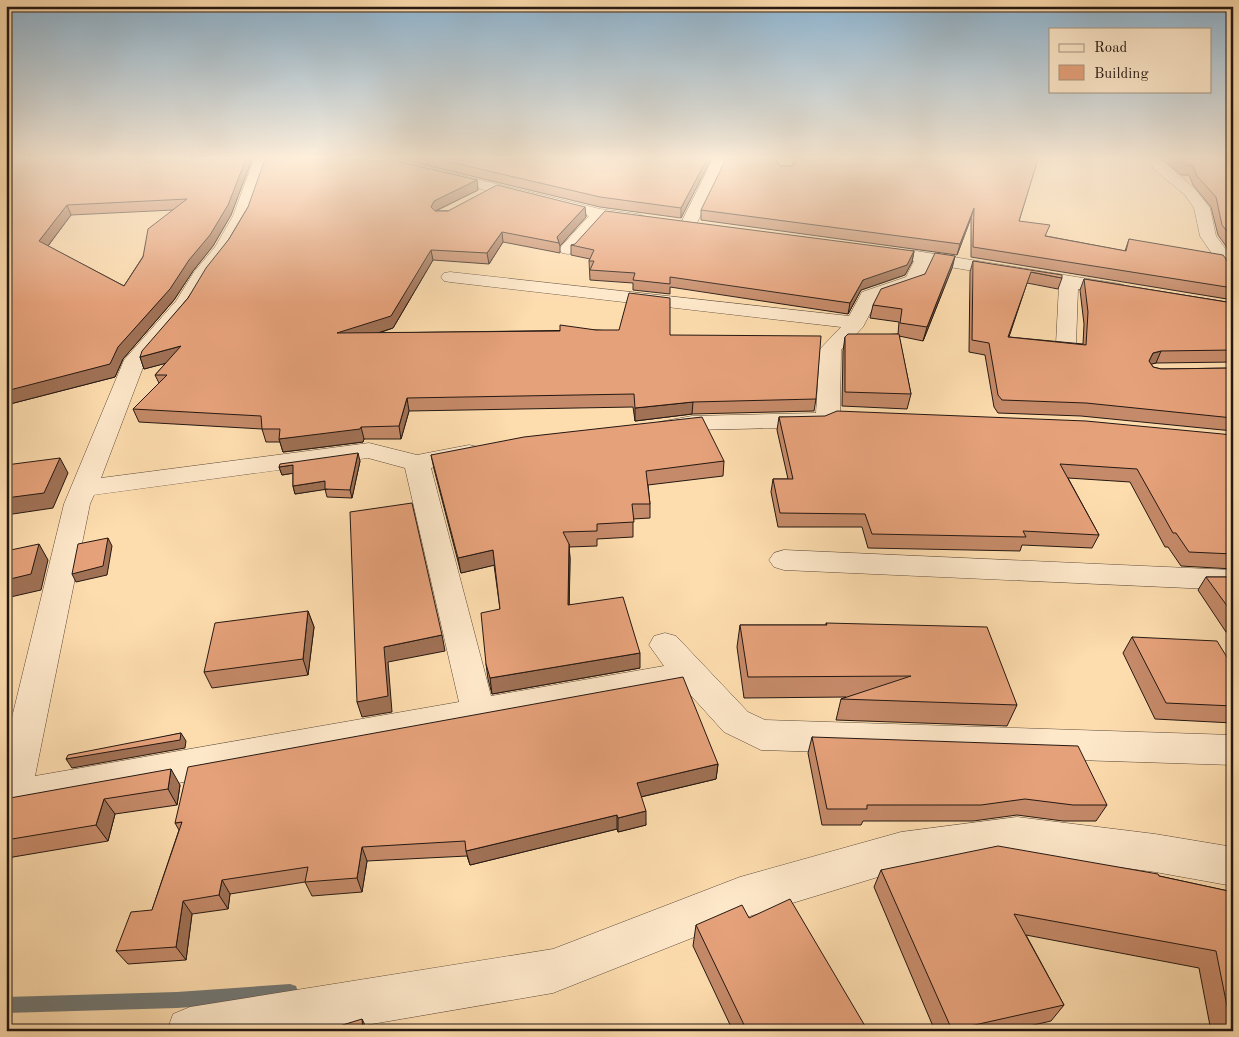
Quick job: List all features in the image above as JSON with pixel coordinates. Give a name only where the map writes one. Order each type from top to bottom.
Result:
[{"type":"street","points":[[244,207],[222,249],[200,276],[184,304],[135,360],[83,488],[77,504],[37,689],[8,800],[478,711],[693,674]]},
{"type":"street","points":[[572,207],[600,214],[707,227]]},
{"type":"street","points":[[688,225],[697,207]]},
{"type":"street","points":[[1202,207],[1208,236],[1233,272]]},
{"type":"street","points":[[568,249],[600,214]]},
{"type":"street","points":[[898,253],[1136,292]]},
{"type":"street","points":[[643,430],[692,423],[823,420],[838,415],[831,349],[856,323],[869,296],[914,281],[925,257]]},
{"type":"street","points":[[450,277],[856,323]]},
{"type":"street","points":[[1066,344],[1069,281]]},
{"type":"street","points":[[83,488],[369,450],[417,463],[489,449]]},
{"type":"street","points":[[417,463],[478,711]]},
{"type":"street","points":[[784,560],[1233,580]]},
{"type":"street","points":[[664,645],[736,722],[761,735],[1233,750]]},
{"type":"street","points":[[190,1031],[553,971],[740,898],[901,851],[1017,835],[1155,853],[1233,867]]},
{"type":"building","points":[[6,207],[65,207],[39,241],[124,286],[143,257],[148,229],[176,207],[227,207],[210,235],[189,260],[170,289],[118,347],[110,364],[6,391]]},
{"type":"building","points":[[248,207],[431,207],[435,211],[448,211],[455,207],[585,207],[557,237],[559,243],[502,232],[487,253],[431,250],[391,316],[337,333],[560,331],[560,325],[596,330],[619,330],[629,293],[670,298],[670,335],[821,336],[816,399],[693,402],[635,408],[634,394],[407,398],[399,426],[361,427],[360,429],[279,439],[280,429],[262,429],[261,416],[133,409],[167,375],[155,375],[181,346],[140,357],[142,351],[188,298],[206,268],[229,239]]},
{"type":"building","points":[[702,207],[1023,207],[1019,221],[1050,225],[1045,236],[1126,251],[1129,239],[1223,255],[1233,267],[1233,288],[973,247],[974,208],[960,244],[701,210]]},
{"type":"building","points":[[1218,207],[1233,207],[1233,239],[1222,225]]},
{"type":"building","points":[[605,211],[914,251],[907,265],[863,280],[850,303],[670,277],[670,284],[633,280],[635,273],[590,270],[594,261],[589,261],[594,250],[571,245],[575,244]]},
{"type":"building","points":[[935,253],[955,256],[927,327],[900,323],[902,309],[873,305],[881,289],[925,274]]},
{"type":"building","points":[[973,261],[1062,275],[1062,278],[1031,272],[1008,337],[1086,345],[1088,312],[1084,279],[1233,303],[1233,350],[1161,351],[1153,353],[1149,361],[1153,367],[1161,369],[1233,368],[1233,418],[1086,403],[1002,400],[998,395],[989,343],[972,340]]},
{"type":"building","points":[[848,334],[899,334],[911,394],[845,392],[845,337]]},
{"type":"building","points":[[837,411],[1086,421],[1233,435],[1233,554],[1189,552],[1176,533],[1173,533],[1137,469],[1060,464],[1099,535],[1023,531],[1026,537],[872,534],[865,514],[780,513],[773,479],[793,479],[779,417],[825,416]]},
{"type":"building","points":[[702,417],[724,461],[646,471],[650,504],[632,504],[634,522],[597,524],[597,531],[563,532],[569,544],[568,605],[623,597],[640,653],[490,678],[486,664],[481,613],[500,609],[493,550],[458,558],[431,455],[524,437]]},
{"type":"building","points":[[358,453],[350,490],[325,489],[325,481],[293,486],[293,465],[279,467],[280,464]]},
{"type":"building","points":[[60,458],[44,493],[6,498],[6,465]]},
{"type":"building","points":[[412,503],[442,635],[384,647],[388,696],[357,702],[350,512]]},
{"type":"building","points":[[108,538],[103,566],[72,574],[78,544]]},
{"type":"building","points":[[39,544],[31,574],[6,580],[6,551]]},
{"type":"building","points":[[1206,577],[1233,577],[1233,614]]},
{"type":"building","points":[[308,611],[303,659],[204,672],[215,623]]},
{"type":"building","points":[[826,623],[987,627],[1017,705],[841,699],[911,676],[748,677],[740,625],[827,625]]},
{"type":"building","points":[[1132,637],[1217,641],[1233,667],[1233,706],[1166,703]]},
{"type":"building","points":[[683,677],[718,764],[637,783],[646,811],[618,818],[617,815],[466,851],[465,841],[362,847],[357,878],[305,882],[308,867],[222,880],[219,895],[183,901],[176,947],[116,951],[131,912],[152,910],[182,822],[175,823],[188,767]]},
{"type":"building","points":[[181,733],[180,740],[66,759],[68,755]]},
{"type":"building","points":[[812,737],[1078,746],[1107,805],[1073,805],[1025,799],[981,805],[867,805],[867,809],[827,809]]},
{"type":"building","points":[[171,769],[168,789],[104,799],[96,825],[6,840],[6,799]]},
{"type":"building","points":[[998,846],[1158,874],[1159,876],[1233,892],[1233,1031],[1216,951],[1014,914],[1064,1005],[952,1030],[881,870]]},
{"type":"building","points":[[790,899],[868,1031],[747,1031],[696,925],[742,905],[749,918]]},
{"type":"building","points":[[362,1019],[363,1031],[323,1031]]},
{"type":"waterway","points":[[6,1005],[177,1000],[290,992]]}]
